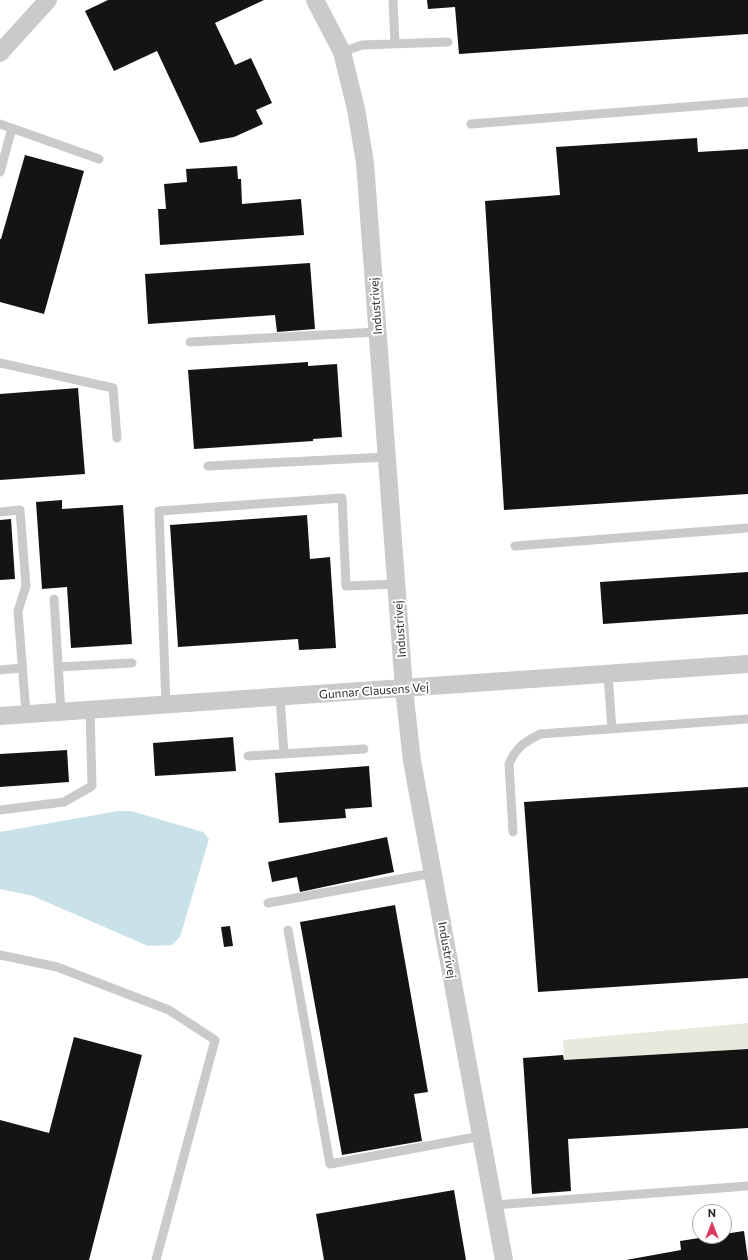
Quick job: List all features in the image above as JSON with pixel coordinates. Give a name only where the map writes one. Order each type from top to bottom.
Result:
[{"type":"street","points":[[0,53],[48,0]]},
{"type":"street","name":"Industrivej","points":[[315,0],[342,52],[356,109],[365,163],[404,688],[412,761],[504,1260]]},
{"type":"street","name":"Gunnar Clausens Vej","points":[[0,716],[608,675],[748,664]]},
{"type":"lane","points":[[393,0],[396,44]]},
{"type":"lane","points":[[342,52],[362,45],[448,42]]},
{"type":"lane","points":[[471,124],[748,102]]},
{"type":"lane","points":[[0,124],[99,159]]},
{"type":"lane","points":[[0,172],[12,128]]},
{"type":"lane","points":[[190,342],[378,332]]},
{"type":"lane","points":[[0,363],[113,388],[117,438]]},
{"type":"lane","points":[[208,466],[387,457]]},
{"type":"lane","points":[[166,705],[159,511],[342,498],[346,586],[396,584]]},
{"type":"lane","points":[[0,512],[20,510],[26,586],[18,611],[26,714]]},
{"type":"lane","points":[[515,546],[748,528]]},
{"type":"lane","points":[[54,599],[61,712]]},
{"type":"lane","points":[[58,667],[132,663]]},
{"type":"lane","points":[[0,670],[22,668]]},
{"type":"lane","points":[[608,675],[612,729]]},
{"type":"lane","points":[[280,697],[284,754]]},
{"type":"lane","points":[[0,810],[64,802],[92,786],[90,710]]},
{"type":"lane","points":[[513,832],[509,764],[513,754],[524,742],[540,734],[748,719]]},
{"type":"lane","points":[[248,756],[364,749]]},
{"type":"lane","points":[[268,903],[433,873]]},
{"type":"lane","points":[[288,930],[330,1164],[481,1136]]},
{"type":"lane","points":[[0,955],[57,967],[169,1010],[215,1040],[156,1260]]},
{"type":"lane","points":[[494,1205],[748,1186]]},
{"type":"shaded area","points":[[748,1023],[748,1049],[564,1060],[563,1040]]},
{"type":"water","points":[[118,811],[131,811],[203,832],[209,839],[180,937],[172,945],[148,946],[33,896],[0,889],[0,832]]},
{"type":"building","points":[[108,0],[264,0],[215,23],[235,65],[251,58],[272,103],[256,110],[263,124],[234,137],[200,143],[157,51],[114,71],[85,11]]},
{"type":"building","points":[[427,0],[748,0],[748,34],[459,54],[455,7],[428,9]]},
{"type":"building","points":[[697,138],[698,152],[748,149],[748,494],[504,510],[485,201],[560,195],[556,147]]},
{"type":"building","points":[[25,155],[84,171],[44,314],[0,302],[0,239]]},
{"type":"building","points":[[237,166],[238,179],[241,179],[242,204],[301,199],[304,235],[160,245],[158,209],[166,209],[164,184],[187,182],[186,169]]},
{"type":"building","points":[[310,263],[315,329],[277,332],[275,315],[148,324],[145,274]]},
{"type":"building","points":[[308,362],[308,366],[337,364],[342,437],[313,439],[313,441],[194,449],[188,370]]},
{"type":"building","points":[[78,388],[85,474],[0,480],[0,394]]},
{"type":"building","points":[[62,500],[62,509],[123,505],[132,644],[71,648],[67,587],[42,589],[36,502]]},
{"type":"building","points":[[307,515],[310,559],[330,557],[336,648],[299,650],[298,639],[178,647],[170,525]]},
{"type":"building","points":[[11,519],[15,579],[0,580],[0,520]]},
{"type":"building","points":[[748,572],[748,614],[603,624],[600,582]]},
{"type":"building","points":[[233,737],[236,771],[155,776],[153,743]]},
{"type":"building","points":[[67,750],[69,782],[0,787],[0,754]]},
{"type":"building","points":[[369,766],[372,807],[345,809],[346,818],[279,823],[275,773]]},
{"type":"building","points":[[748,787],[748,978],[538,992],[524,802]]},
{"type":"building","points":[[387,837],[394,872],[300,892],[297,877],[272,882],[268,862]]},
{"type":"building","points":[[395,905],[428,1092],[414,1094],[422,1141],[342,1155],[300,922]]},
{"type":"building","points":[[230,926],[233,946],[224,947],[221,927]]},
{"type":"building","points":[[74,1037],[142,1055],[89,1260],[0,1260],[0,1120],[49,1133]]},
{"type":"building","points":[[748,1049],[748,1128],[568,1139],[571,1191],[532,1194],[523,1058],[563,1055],[564,1060]]},
{"type":"building","points":[[454,1190],[466,1260],[324,1260],[316,1214]]},
{"type":"building","points":[[744,1231],[748,1260],[626,1260],[681,1250],[680,1241],[692,1239],[692,1244],[732,1244],[732,1233]]}]
